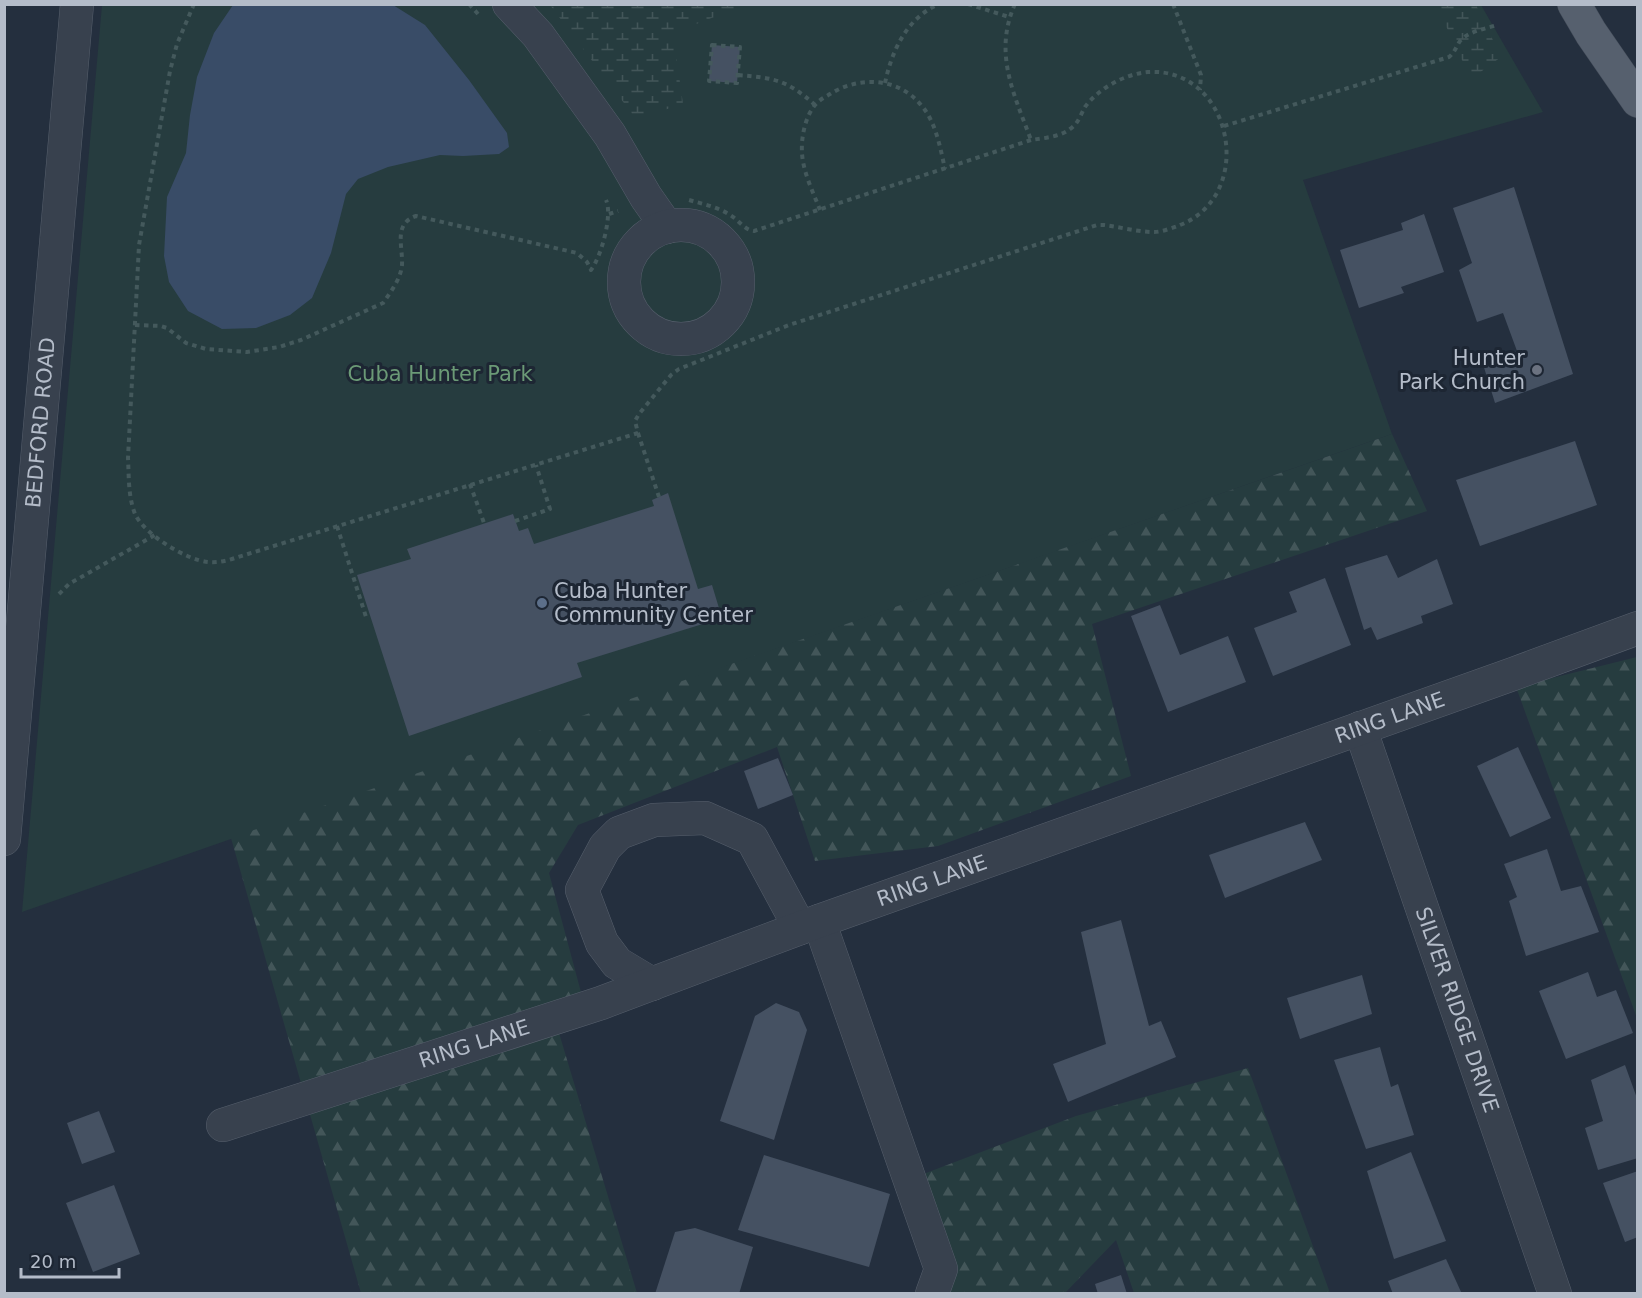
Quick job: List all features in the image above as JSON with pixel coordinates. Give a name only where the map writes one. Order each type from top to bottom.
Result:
[{"type":"main road","points":[[1574,4],[1638,101]]},
{"type":"street","name":"BEDFORD ROAD","points":[[4,839],[77,4]]},
{"type":"street","points":[[496,12],[538,36],[610,135],[646,197],[667,227]]},
{"type":"street","name":"RING LANE","points":[[223,1125],[652,984],[809,924],[1638,628]]},
{"type":"street","name":"SILVER RIDGE DRIVE","points":[[1360,728],[1554,1293]]},
{"type":"street","points":[[652,984],[617,963],[602,943],[582,890],[604,847],[619,833],[654,820],[705,818],[752,839],[809,924],[941,1269],[933,1293]]},
{"type":"path","points":[[194,4],[177,44],[170,71],[139,245],[128,458],[129,489],[136,514],[147,529],[184,554],[205,562],[219,563],[638,432]]},
{"type":"path","points":[[469,4],[496,12]]},
{"type":"path","points":[[885,83],[898,45],[910,25],[928,9],[939,4]]},
{"type":"path","points":[[968,4],[1009,17]]},
{"type":"path","points":[[1015,4],[1009,17],[1004,41],[1006,62],[1031,140]]},
{"type":"path","points":[[1173,4],[1201,75],[1200,90]]},
{"type":"path","points":[[1224,126],[1449,57],[1455,52],[1461,40],[1470,34],[1497,25]]},
{"type":"path","points":[[712,45],[740,47],[738,75],[737,83],[709,81],[712,45]]},
{"type":"path","points":[[609,214],[668,188],[689,200],[718,209],[730,215],[748,230],[754,231],[1031,140],[1070,130],[1095,96],[1119,80],[1146,72],[1161,72],[1177,76],[1200,90],[1213,104],[1224,126],[1227,152],[1224,173],[1214,198],[1197,217],[1155,232],[1097,225],[770,332],[695,362],[671,375],[635,421],[659,497]]},
{"type":"path","points":[[738,75],[787,83],[815,105]]},
{"type":"path","points":[[820,210],[802,155],[804,132],[815,105],[831,93],[851,83],[861,81],[885,83],[906,91],[922,105],[934,129],[945,169]]},
{"type":"path","points":[[135,325],[167,328],[186,343],[206,349],[247,352],[279,347],[301,340],[383,303],[391,292],[402,266],[401,230],[404,223],[416,216],[577,253],[587,262],[591,270],[599,257],[609,214],[609,206],[603,191]]},
{"type":"path","points":[[515,521],[550,509],[536,465]]},
{"type":"path","points":[[470,484],[484,524]]},
{"type":"path","points":[[337,526],[367,620]]},
{"type":"path","points":[[57,598],[69,584],[155,535]]},
{"type":"green space","name":"Cuba Hunter Park","points":[[102,5],[1481,5],[1543,112],[1303,180],[1392,434],[22,912]]},
{"type":"green space","points":[[550,5],[745,5],[673,33],[683,104],[636,119]]},
{"type":"green space","points":[[1436,5],[1476,5],[1501,57],[1471,79]]},
{"type":"green space","points":[[1392,434],[1427,511],[1092,624],[1131,776],[938,846],[815,861],[777,747],[578,825],[549,873],[582,996],[556,1023],[637,1293],[361,1293],[231,838]]},
{"type":"green space","points":[[1637,657],[1637,1018],[1516,687]]},
{"type":"green space","points":[[1248,1068],[1330,1293],[1134,1293],[1116,1240],[1065,1293],[931,1293],[905,1181],[1076,1116]]},
{"type":"water","points":[[233,5],[393,5],[425,25],[507,133],[509,147],[499,154],[440,155],[388,167],[358,179],[346,194],[331,253],[312,298],[290,315],[256,328],[222,329],[188,311],[169,282],[164,256],[167,197],[186,153],[197,77],[214,33]]},
{"type":"building","points":[[712,45],[740,47],[737,83],[709,81]]},
{"type":"building","points":[[1514,187],[1573,374],[1495,403],[1482,361],[1517,351],[1503,313],[1477,322],[1459,270],[1472,263],[1453,208]]},
{"type":"building","points":[[1424,214],[1444,272],[1401,287],[1404,293],[1359,308],[1340,250],[1403,230],[1401,223]]},
{"type":"building","points":[[1575,441],[1597,505],[1480,546],[1456,480]]},
{"type":"building","name":"Cuba Hunter Community Center","points":[[668,493],[698,589],[712,585],[722,618],[577,663],[582,677],[409,736],[357,575],[411,559],[407,549],[513,514],[519,531],[528,528],[534,544],[654,506],[652,500]]},
{"type":"building","points":[[1387,555],[1398,578],[1437,559],[1453,604],[1421,616],[1423,623],[1377,640],[1371,627],[1364,630],[1345,568]]},
{"type":"building","points":[[1325,578],[1351,645],[1273,676],[1254,628],[1297,612],[1289,592]]},
{"type":"building","points":[[1160,605],[1180,655],[1228,636],[1246,682],[1168,712],[1131,616]]},
{"type":"building","points":[[1518,747],[1551,818],[1510,837],[1477,766]]},
{"type":"building","points":[[778,758],[793,795],[758,809],[744,771]]},
{"type":"building","points":[[1305,822],[1322,860],[1225,898],[1209,855]]},
{"type":"building","points":[[1547,849],[1561,891],[1581,886],[1599,932],[1526,956],[1509,901],[1517,897],[1504,864]]},
{"type":"building","points":[[1121,920],[1149,1026],[1161,1021],[1176,1057],[1068,1102],[1053,1064],[1106,1044],[1081,932]]},
{"type":"building","points":[[1588,972],[1597,997],[1616,990],[1633,1033],[1566,1059],[1539,991]]},
{"type":"building","points":[[1362,975],[1372,1014],[1300,1039],[1287,998]]},
{"type":"building","points":[[776,1003],[799,1012],[807,1030],[774,1140],[720,1121],[755,1016]]},
{"type":"building","points":[[1380,1047],[1391,1087],[1398,1084],[1414,1135],[1366,1149],[1334,1060]]},
{"type":"building","points":[[1625,1065],[1638,1101],[1638,1158],[1598,1170],[1585,1128],[1603,1121],[1591,1080]]},
{"type":"building","points":[[99,1111],[115,1152],[82,1164],[67,1123]]},
{"type":"building","points":[[1411,1152],[1446,1241],[1394,1259],[1367,1171]]},
{"type":"building","points":[[764,1155],[890,1194],[869,1267],[738,1230]]},
{"type":"building","points":[[1638,1171],[1638,1237],[1625,1242],[1603,1183]]},
{"type":"building","points":[[114,1185],[140,1254],[93,1272],[66,1203]]},
{"type":"building","points":[[695,1228],[753,1247],[739,1294],[655,1294],[675,1232]]},
{"type":"building","points":[[1446,1259],[1462,1294],[1393,1294],[1388,1281]]},
{"type":"building","points":[[1121,1275],[1127,1294],[1098,1294],[1095,1284]]},
{"type":"place","name":"Hunter Park Church","points":[[1537,370]]},
{"type":"place","name":"Cuba Hunter Community Center","points":[[542,603]]}]
